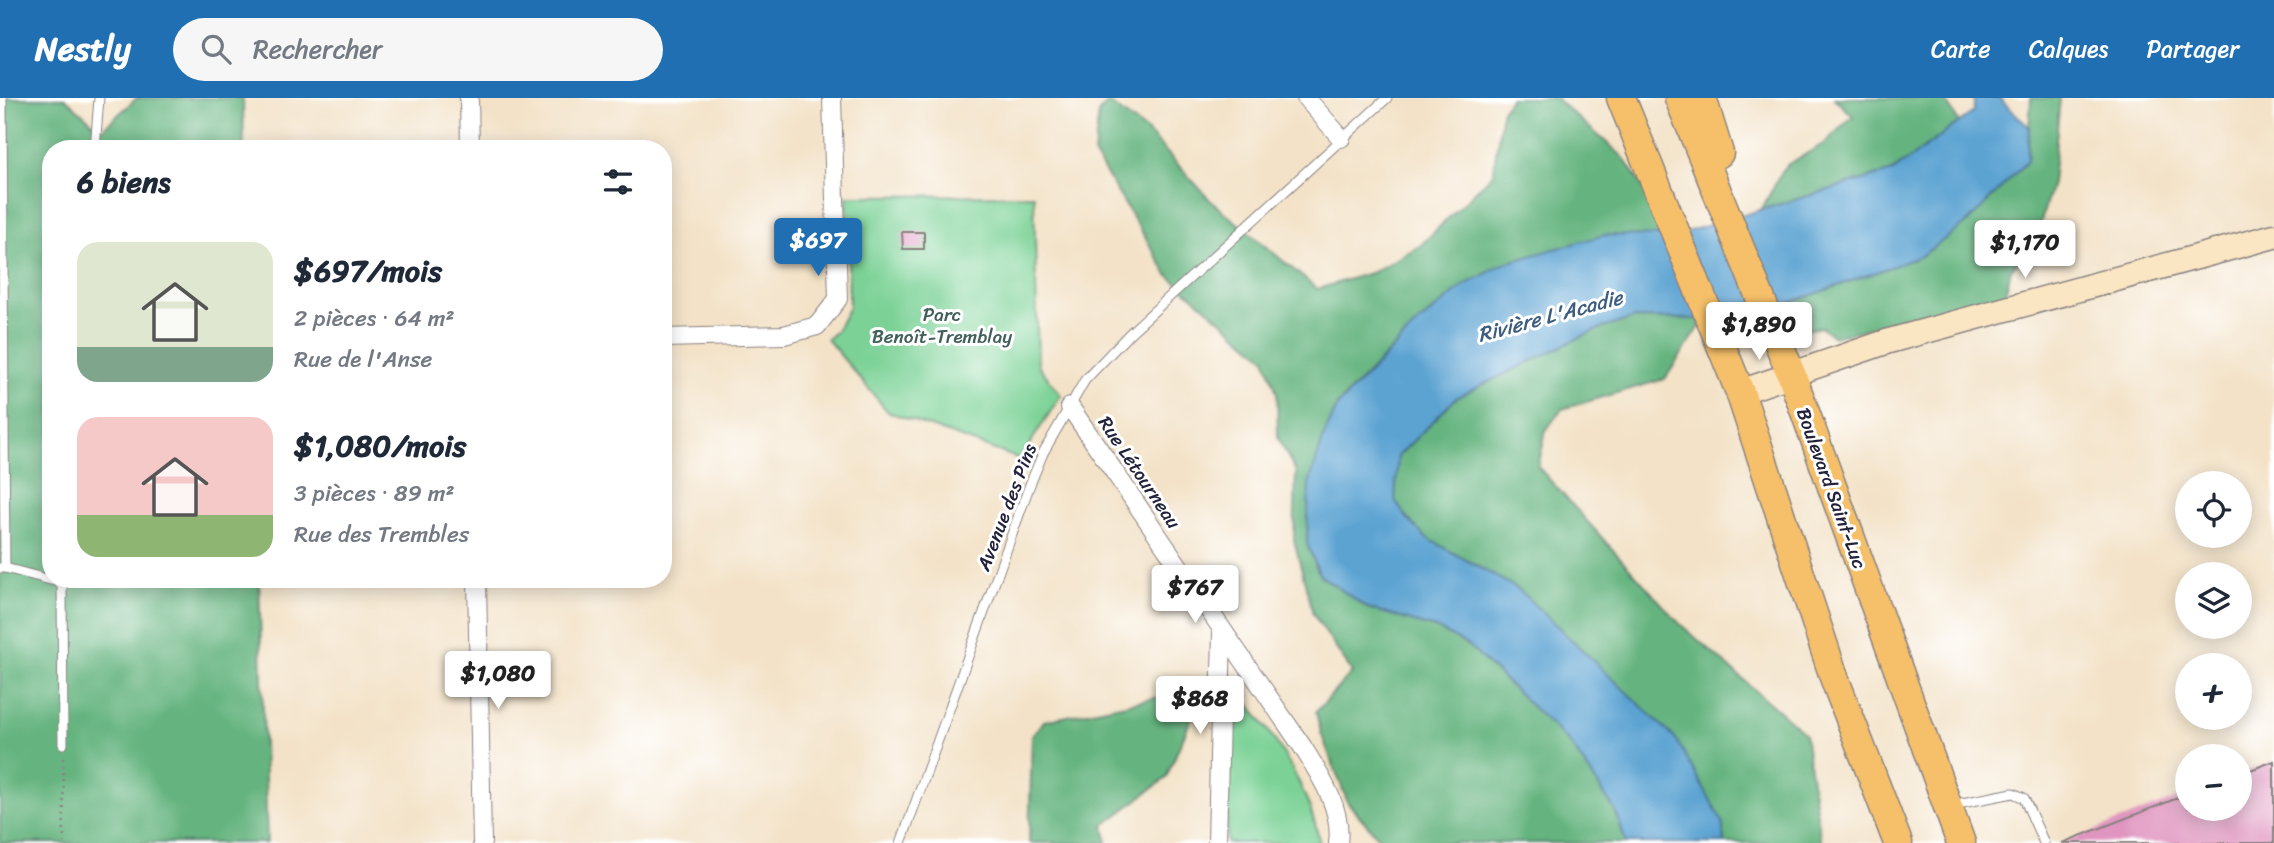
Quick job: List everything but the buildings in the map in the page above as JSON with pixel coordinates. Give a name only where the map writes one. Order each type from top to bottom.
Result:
[{"type":"main road","points":[[1621,98],[1740,393],[1835,680],[1898,843]]},
{"type":"main road","points":[[1661,98],[1684,154],[1716,187]]},
{"type":"main road","name":"Boulevard Saint-Luc","points":[[1679,98],[1792,376],[1961,843]]},
{"type":"main road","points":[[1702,98],[1719,149],[1716,187]]},
{"type":"street","points":[[469,98],[470,140]]},
{"type":"street","points":[[672,338],[784,335],[817,326],[838,299],[832,98]]},
{"type":"street","points":[[1306,98],[1341,138]]},
{"type":"street","points":[[1740,393],[1889,341],[2274,236]]},
{"type":"street","name":"Rue Létourneau","points":[[1070,407],[1302,746],[1327,787],[1340,829],[1338,843]]},
{"type":"street","points":[[477,588],[482,843]]},
{"type":"street","points":[[1217,843],[1222,630]]},
{"type":"lane","points":[[96,140],[99,98]]},
{"type":"lane","name":"Avenue des Pins","points":[[901,843],[1029,487],[1043,453],[1085,380],[1131,332],[1387,98]]},
{"type":"lane","points":[[4,100],[3,568],[42,576]]},
{"type":"lane","points":[[63,744],[64,588]]},
{"type":"lane","points":[[1947,806],[2014,793],[2024,798],[2030,807],[2044,843]]},
{"type":"path","points":[[63,744],[64,843]]},
{"type":"green space","points":[[0,98],[65,98],[101,130],[137,98],[243,98],[244,140],[42,140],[42,588],[259,588],[267,843],[0,843]]},
{"type":"green space","points":[[1510,98],[1555,98],[1622,156],[1663,217],[1672,236],[1463,286],[1414,327],[1337,405],[1325,433],[1310,484],[1307,544],[1320,575],[1368,608],[1438,629],[1469,646],[1570,743],[1616,812],[1626,843],[1383,843],[1348,803],[1321,733],[1316,712],[1352,672],[1313,614],[1294,540],[1296,472],[1278,438],[1277,393],[1265,358],[1168,275],[1094,154],[1099,111],[1109,103],[1148,132],[1212,202],[1317,289],[1373,272],[1421,245],[1493,174],[1502,111]]},
{"type":"green space","points":[[1834,98],[1943,98],[1959,122],[1893,171],[1761,210],[1785,166],[1825,143],[1853,116]]},
{"type":"green space","points":[[2031,98],[2060,98],[2052,183],[2037,235],[2011,270],[2005,294],[1834,337],[1822,327],[1794,332],[1784,305],[1921,256],[1966,223],[2027,161]]},
{"type":"green space","name":"Parc Benoît-Tremblay","points":[[1034,195],[1038,365],[1061,395],[1020,459],[888,412],[827,339],[836,331],[849,307],[847,196]]},
{"type":"green space","points":[[1635,318],[1705,319],[1665,379],[1562,409],[1546,430],[1538,467],[1680,624],[1805,734],[1821,843],[1725,843],[1722,821],[1518,589],[1425,537],[1395,500],[1398,456],[1457,397],[1593,331]]},
{"type":"green space","points":[[1239,692],[1289,763],[1315,822],[1320,843],[1227,843],[1230,695]]},
{"type":"green space","points":[[1173,694],[1193,714],[1166,778],[1104,825],[1107,843],[1029,843],[1032,735],[1044,721]]},
{"type":"water","name":"Rivière L'Acadie","points":[[1975,98],[1999,98],[2029,127],[2027,161],[1967,223],[1921,256],[1784,305],[1745,315],[1705,319],[1635,318],[1593,331],[1457,397],[1398,456],[1395,500],[1407,518],[1425,537],[1518,589],[1676,739],[1722,821],[1725,843],[1626,843],[1616,812],[1570,743],[1469,646],[1438,629],[1368,608],[1320,575],[1307,544],[1309,484],[1325,433],[1338,405],[1414,327],[1463,286],[1505,263],[1604,235],[1672,236],[1893,171],[1973,112]]}]
